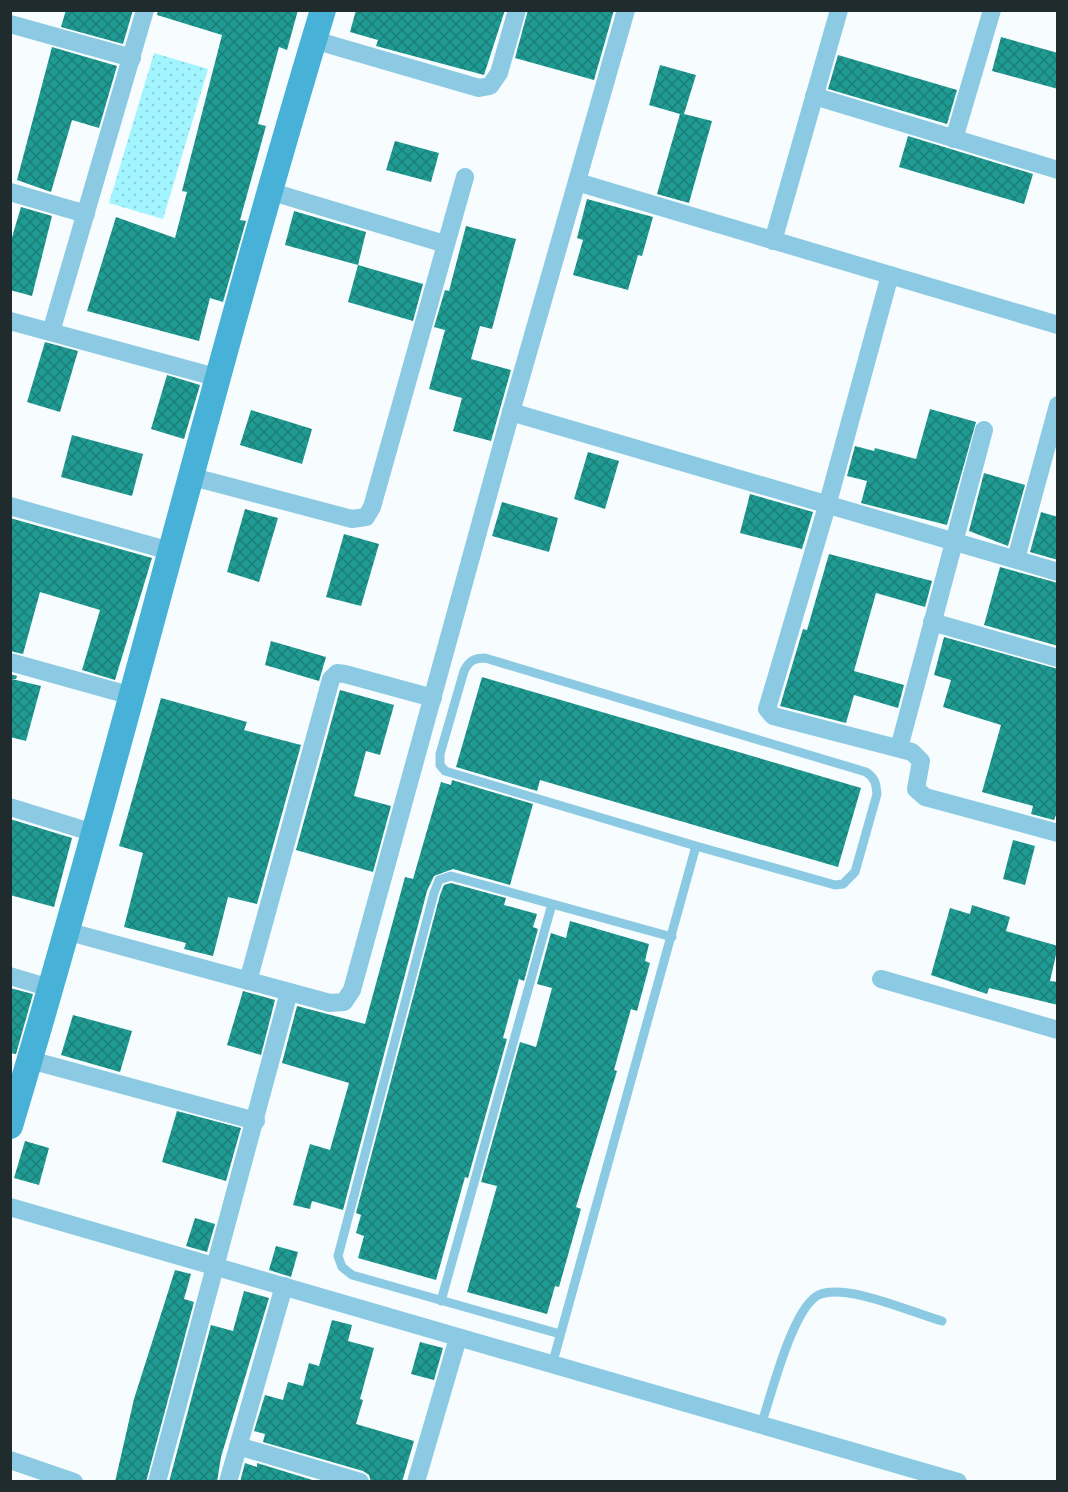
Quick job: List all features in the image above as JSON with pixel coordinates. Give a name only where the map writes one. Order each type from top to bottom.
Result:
[{"type":"street","points":[[51,332],[146,10]]},
{"type":"street","points":[[10,1126],[94,833],[170,551],[193,477],[268,191],[323,10]]},
{"type":"street","points":[[314,40],[479,88],[490,86],[499,72],[517,10]]},
{"type":"street","points":[[66,931],[330,1003],[344,1002],[352,990],[511,412],[626,10]]},
{"type":"street","points":[[773,241],[839,10]]},
{"type":"street","points":[[954,138],[992,10]]},
{"type":"street","points":[[10,24],[132,58]]},
{"type":"street","points":[[814,96],[1058,170]]},
{"type":"street","points":[[193,477],[352,519],[366,517],[372,507],[465,177]]},
{"type":"street","points":[[576,182],[1058,325]]},
{"type":"street","points":[[268,191],[445,244]]},
{"type":"street","points":[[10,192],[86,214]]},
{"type":"street","points":[[890,275],[827,506],[767,709],[773,716],[912,752],[921,761],[916,789],[919,794],[1058,833]]},
{"type":"street","points":[[10,321],[219,378]]},
{"type":"street","points":[[1016,560],[1058,405]]},
{"type":"street","points":[[511,412],[1058,572]]},
{"type":"street","points":[[899,748],[952,541],[984,430]]},
{"type":"street","points":[[10,506],[170,551]]},
{"type":"street","points":[[932,622],[1058,658]]},
{"type":"street","points":[[10,662],[132,696]]},
{"type":"street","points":[[248,981],[331,679],[337,673],[345,674],[433,698]]},
{"type":"street","points":[[10,807],[94,833]]},
{"type":"street","points":[[10,976],[50,988]]},
{"type":"street","points":[[881,979],[1058,1030]]},
{"type":"street","points":[[157,1482],[289,992]]},
{"type":"street","points":[[30,1060],[256,1121]]},
{"type":"street","points":[[10,1207],[958,1482]]},
{"type":"street","points":[[228,1482],[284,1286]]},
{"type":"street","points":[[416,1482],[458,1338]]},
{"type":"street","points":[[238,1446],[360,1482]]},
{"type":"street","points":[[10,1460],[74,1482]]},
{"type":"lane","points":[[476,658],[485,658],[866,772],[873,776],[876,784],[877,794],[855,872],[843,884],[835,885],[696,846],[445,771],[440,765],[440,754],[468,662],[476,658]]},
{"type":"lane","points":[[552,1365],[696,846]]},
{"type":"lane","points":[[560,1334],[352,1275],[342,1267],[338,1256],[434,892],[440,880],[451,876],[672,937]]},
{"type":"lane","points":[[441,1302],[552,904]]},
{"type":"lane","points":[[761,1425],[797,1321],[807,1305],[821,1294],[839,1292],[859,1296],[942,1321]]},
{"type":"shaded area","points":[[154,53],[208,69],[163,219],[109,203]]},
{"type":"building","points":[[66,10],[133,10],[123,44],[61,27]]},
{"type":"building","points":[[158,10],[298,10],[287,50],[279,47],[258,124],[266,126],[240,220],[246,221],[223,302],[210,298],[199,341],[87,311],[116,217],[175,238],[187,192],[182,191],[222,35],[157,15]]},
{"type":"building","points":[[356,10],[505,10],[484,75],[376,46],[378,40],[350,32]]},
{"type":"building","points":[[528,10],[614,10],[594,80],[515,58]]},
{"type":"building","points":[[1001,37],[1058,53],[1058,89],[992,71]]},
{"type":"building","points":[[52,47],[117,66],[99,128],[72,120],[51,192],[17,180]]},
{"type":"building","points":[[838,55],[957,90],[947,124],[828,89]]},
{"type":"building","points":[[660,65],[696,75],[684,114],[712,121],[689,203],[657,194],[680,114],[649,105]]},
{"type":"building","points":[[908,136],[1033,174],[1024,204],[899,167]]},
{"type":"building","points":[[395,141],[439,153],[431,182],[386,170]]},
{"type":"building","points":[[587,199],[653,217],[642,256],[638,255],[628,290],[573,275],[583,240],[577,238]]},
{"type":"building","points":[[21,207],[52,216],[32,296],[10,290],[10,244]]},
{"type":"building","points":[[294,211],[366,232],[358,265],[285,245]]},
{"type":"building","points":[[466,226],[516,239],[492,329],[480,326],[471,359],[511,370],[491,441],[453,431],[462,398],[429,389],[445,330],[434,327],[445,290],[449,291]]},
{"type":"building","points":[[358,265],[423,284],[413,321],[348,302]]},
{"type":"building","points":[[45,342],[78,351],[60,412],[27,402]]},
{"type":"building","points":[[167,375],[200,385],[184,439],[151,429]]},
{"type":"building","points":[[930,409],[976,422],[947,525],[861,503],[867,481],[847,476],[855,446],[874,451],[875,448],[916,459]]},
{"type":"building","points":[[251,410],[312,429],[302,464],[240,445]]},
{"type":"building","points":[[72,435],[143,454],[132,496],[61,477]]},
{"type":"building","points":[[588,452],[619,461],[605,509],[574,499]]},
{"type":"building","points":[[984,473],[1025,485],[1008,546],[969,531]]},
{"type":"building","points":[[750,494],[813,512],[802,549],[740,533]]},
{"type":"building","points":[[502,502],[558,518],[549,552],[492,536]]},
{"type":"building","points":[[245,509],[278,518],[259,582],[227,572]]},
{"type":"building","points":[[1041,512],[1058,517],[1058,560],[1030,552]]},
{"type":"building","points":[[10,518],[152,558],[115,680],[82,670],[100,610],[40,592],[23,654],[10,651]]},
{"type":"building","points":[[344,534],[379,544],[361,606],[326,597]]},
{"type":"building","points":[[829,554],[932,581],[925,607],[876,593],[854,671],[904,685],[898,708],[854,695],[846,723],[780,706],[803,629],[807,630]]},
{"type":"building","points":[[1000,567],[1058,583],[1058,646],[984,625]]},
{"type":"building","points":[[944,637],[1058,669],[1058,810],[1054,820],[1031,814],[1033,806],[982,792],[1001,725],[943,707],[951,680],[934,675]]},
{"type":"building","points":[[271,641],[326,657],[319,681],[265,665]]},
{"type":"building","points":[[10,674],[17,676],[16,679],[12,679],[41,686],[26,741],[10,737]]},
{"type":"building","points":[[482,677],[861,788],[838,867],[540,780],[537,791],[456,767]]},
{"type":"building","points":[[340,690],[394,705],[380,755],[366,751],[354,796],[391,806],[373,872],[296,850]]},
{"type":"building","points":[[161,698],[247,722],[244,730],[301,745],[257,904],[228,897],[213,956],[184,949],[186,943],[124,927],[143,853],[119,846]]},
{"type":"building","points":[[452,780],[533,804],[510,885],[453,869],[434,876],[427,891],[343,1210],[312,1201],[310,1209],[293,1205],[310,1144],[330,1150],[349,1083],[282,1063],[297,1006],[365,1024],[405,877],[413,879],[441,782],[451,785]]},
{"type":"building","points":[[10,819],[72,838],[54,907],[10,895]]},
{"type":"building","points":[[1013,840],[1035,846],[1025,885],[1003,879]]},
{"type":"building","points":[[451,883],[506,898],[504,905],[537,914],[533,927],[538,929],[524,981],[519,979],[503,1038],[507,1039],[468,1178],[465,1177],[436,1280],[358,1258],[364,1236],[356,1233],[361,1215],[356,1213],[440,895],[444,885]]},
{"type":"building","points":[[972,905],[1010,917],[1006,931],[1058,946],[1050,981],[1058,982],[1058,1005],[989,988],[987,994],[931,975],[950,908],[970,914]]},
{"type":"building","points":[[570,921],[649,944],[645,961],[650,963],[637,1011],[631,1009],[614,1070],[617,1071],[576,1207],[581,1209],[559,1287],[555,1286],[547,1314],[467,1292],[497,1186],[481,1182],[520,1042],[536,1047],[552,988],[537,984],[551,933],[566,938]]},
{"type":"building","points":[[10,988],[33,994],[16,1054],[10,1053]]},
{"type":"building","points":[[243,991],[275,1000],[261,1055],[227,1045]]},
{"type":"building","points":[[73,1015],[132,1031],[120,1072],[61,1055]]},
{"type":"building","points":[[177,1111],[241,1128],[226,1181],[162,1162]]},
{"type":"building","points":[[25,1141],[49,1148],[39,1185],[14,1178]]},
{"type":"building","points":[[195,1218],[215,1224],[207,1252],[186,1246]]},
{"type":"building","points":[[276,1246],[298,1252],[291,1277],[269,1270]]},
{"type":"building","points":[[175,1270],[191,1274],[184,1299],[194,1302],[146,1482],[115,1482],[134,1399]]},
{"type":"building","points":[[244,1291],[269,1298],[221,1457],[217,1482],[169,1482],[211,1325],[233,1331]]},
{"type":"building","points":[[332,1320],[352,1325],[348,1341],[374,1348],[360,1399],[363,1400],[356,1424],[414,1441],[402,1482],[371,1482],[369,1475],[363,1471],[263,1442],[265,1434],[254,1431],[265,1395],[283,1400],[288,1382],[303,1386],[309,1363],[319,1366]]},
{"type":"building","points":[[420,1342],[443,1348],[434,1380],[411,1374]]},
{"type":"building","points":[[245,1463],[257,1467],[257,1463],[319,1482],[240,1482]]}]
